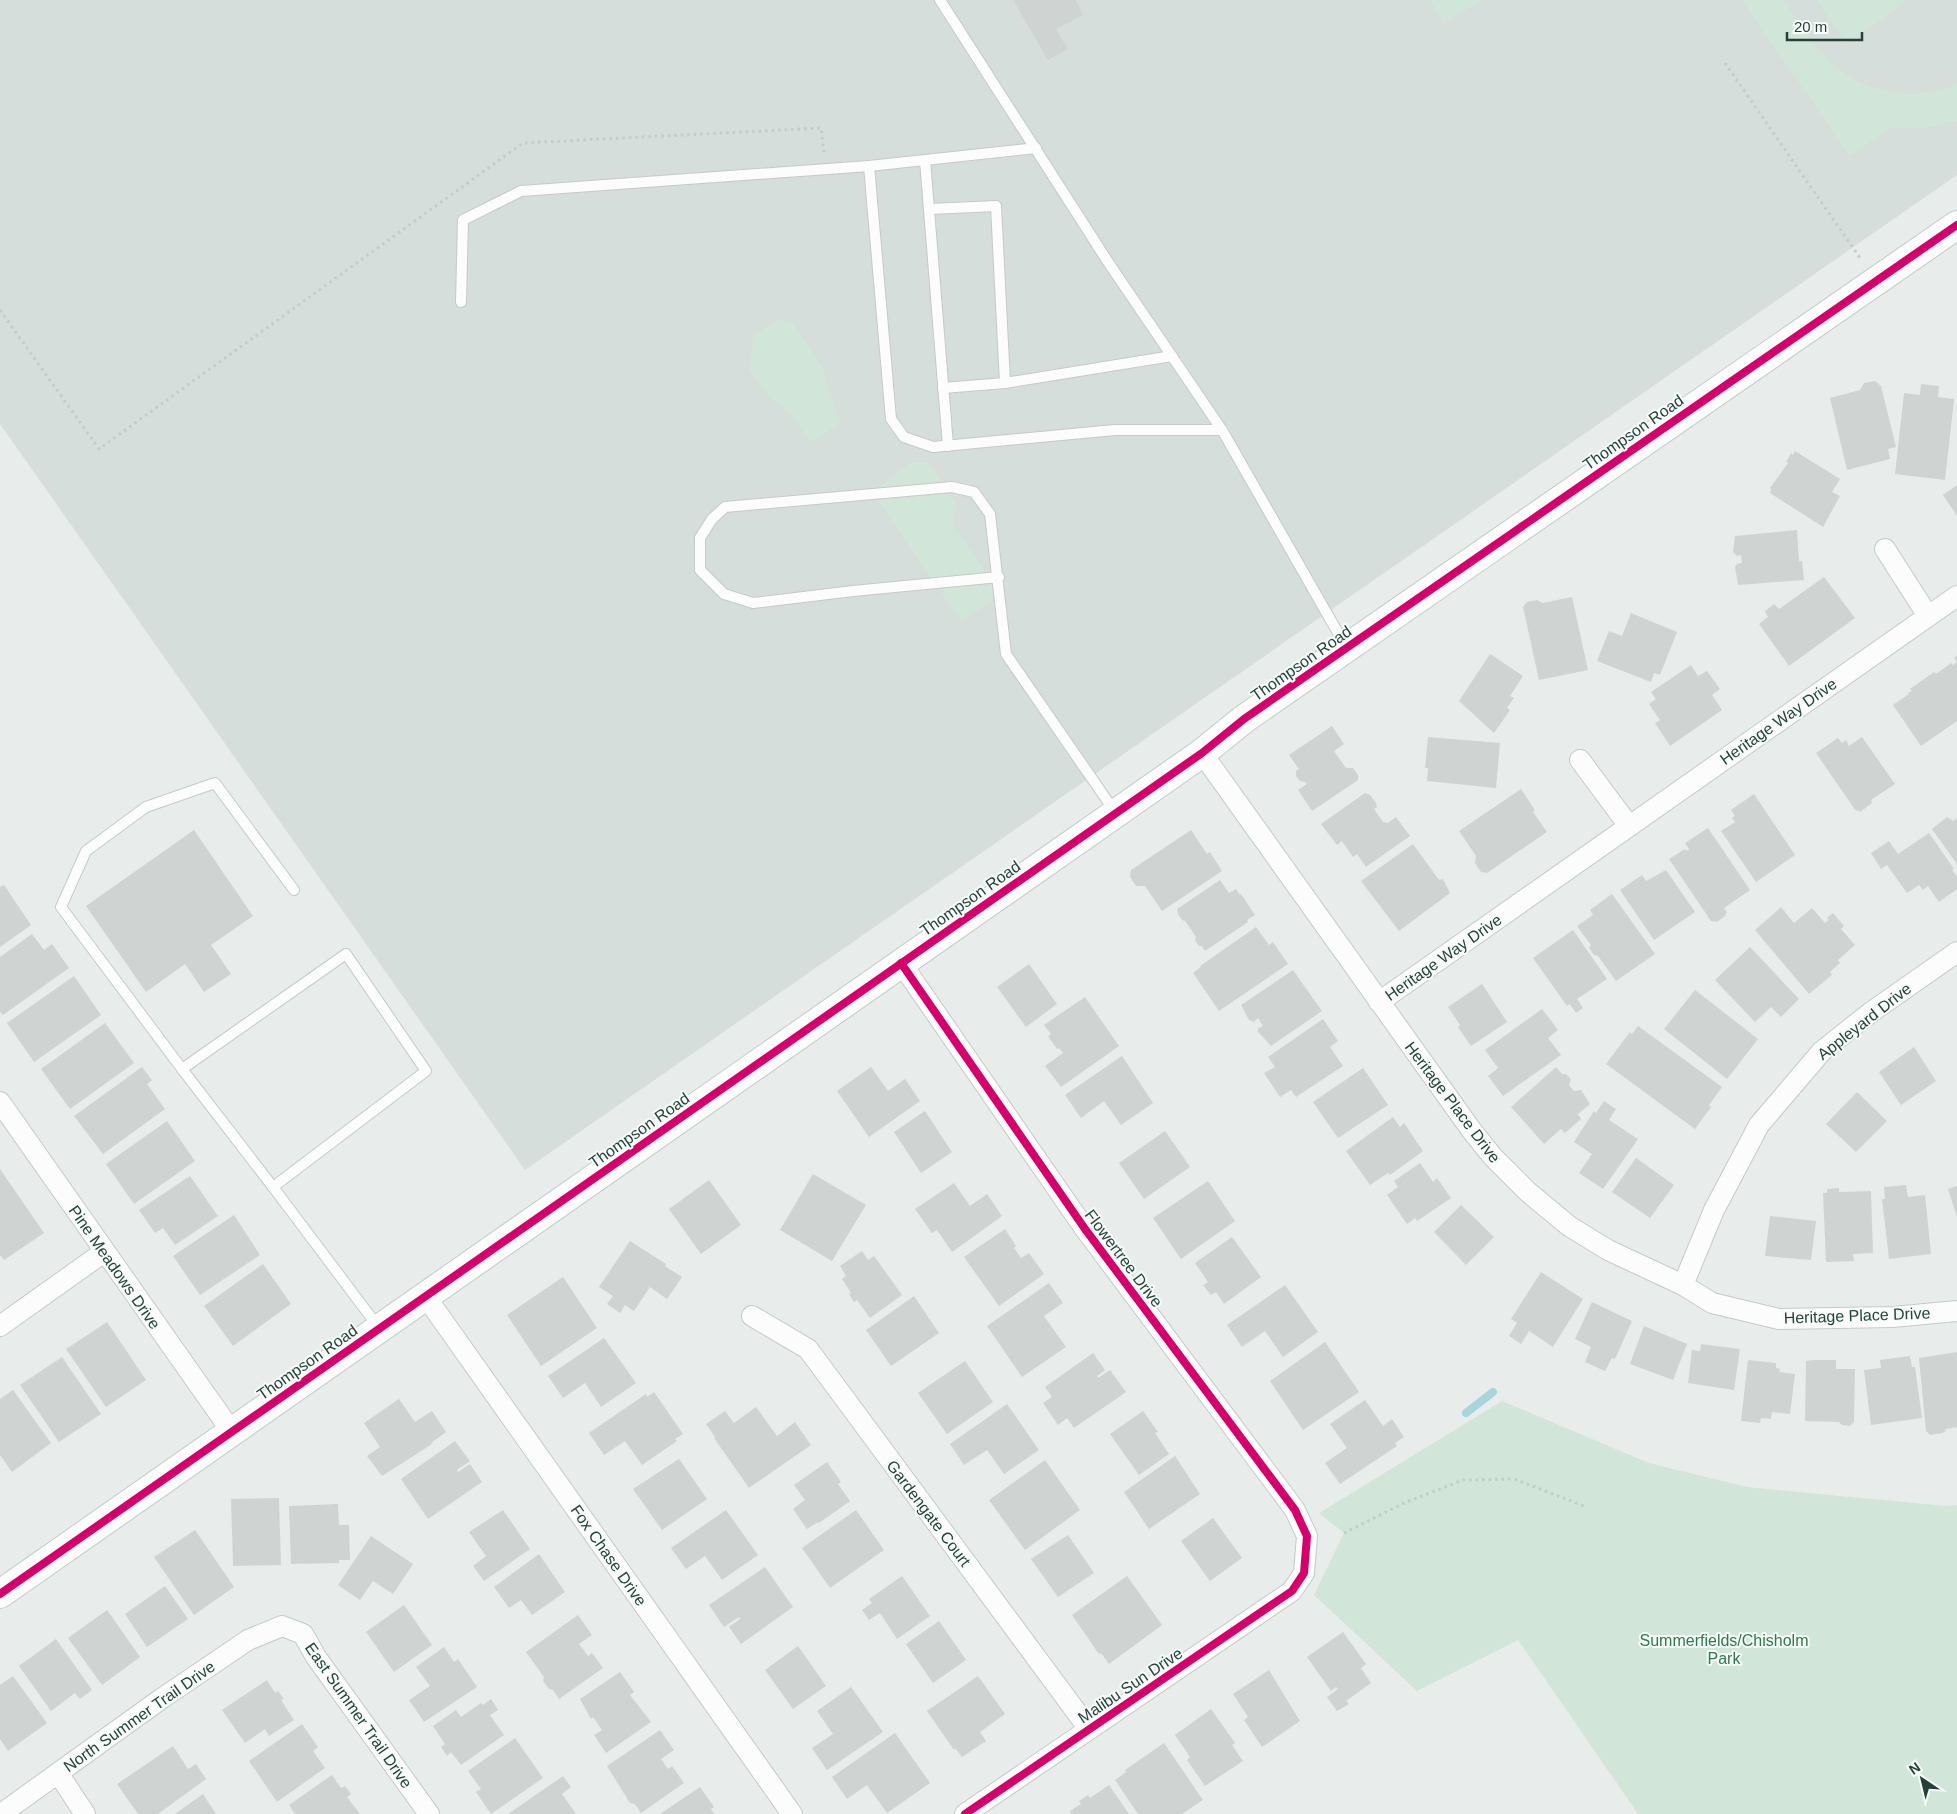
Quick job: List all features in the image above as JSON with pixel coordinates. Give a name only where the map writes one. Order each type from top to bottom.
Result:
[{"type":"street","name":"Thompson Road","points":[[0,1594],[1202,753],[1244,719],[1957,225]]},
{"type":"street","points":[[1885,549],[1928,616]]},
{"type":"street","name":"Heritage Way Drive","points":[[1379,1002],[1957,596]]},
{"type":"street","name":"Heritage Place Drive","points":[[1202,753],[1472,1131],[1493,1157],[1528,1192],[1569,1226],[1608,1250],[1683,1284],[1712,1303],[1778,1319],[1893,1317],[1957,1310]]},
{"type":"street","points":[[1580,760],[1629,826]]},
{"type":"street","name":"Appleyard Drive","points":[[1683,1284],[1714,1210],[1759,1125],[1822,1051],[1870,1013],[1957,952]]},
{"type":"street","name":"Flowertree Drive","points":[[901,963],[1085,1229],[1295,1510],[1306,1536],[1304,1573]]},
{"type":"street","name":"Pine Meadows Drive","points":[[0,1102],[232,1432]]},
{"type":"street","points":[[0,1326],[104,1252]]},
{"type":"street","name":"Fox Chase Drive","points":[[426,1297],[792,1814]]},
{"type":"street","name":"Gardengate Court","points":[[752,1316],[808,1349],[1089,1729]]},
{"type":"street","name":"Malibu Sun Drive","points":[[965,1814],[1292,1591],[1304,1573]]},
{"type":"street","name":"North Summer Trail Drive","points":[[1,1814],[161,1698],[248,1640],[282,1626]]},
{"type":"street","name":"East Summer Trail Drive","points":[[282,1626],[302,1634],[316,1657],[429,1814]]},
{"type":"street","points":[[58,1773],[85,1814]]},
{"type":"lane","points":[[940,0],[1222,430],[1347,648]]},
{"type":"lane","points":[[461,302],[463,220],[521,191],[869,166],[1036,148]]},
{"type":"lane","points":[[925,160],[948,446]]},
{"type":"lane","points":[[869,166],[891,419],[904,437],[933,447],[1115,430],[1222,430]]},
{"type":"lane","points":[[929,210],[996,206],[1005,383]]},
{"type":"lane","points":[[943,388],[1005,383],[1172,356]]},
{"type":"lane","points":[[999,577],[753,603],[724,594],[700,570],[700,538],[712,519],[725,507],[952,486],[974,492],[990,514],[999,577],[1006,654],[1116,813]]},
{"type":"lane","points":[[294,890],[215,784],[146,807],[86,851],[61,908],[379,1329]]},
{"type":"lane","points":[[182,1070],[346,954],[426,1071],[273,1187]]},
{"type":"path","points":[[1725,63],[1860,258]]},
{"type":"path","points":[[0,310],[98,449],[523,143],[821,128],[826,169]]},
{"type":"path","points":[[1344,1533],[1404,1503],[1463,1480],[1514,1479],[1584,1506]]},
{"type":"shaded area","points":[[0,0],[1957,0],[1957,175],[525,1170],[0,424]]},
{"type":"green space","points":[[1430,0],[1482,0],[1443,23]]},
{"type":"green space","points":[[1742,0],[1783,0],[1821,52],[1850,77],[1868,86],[1888,91],[1923,93],[1957,84],[1957,121],[1922,129],[1892,127],[1850,156]]},
{"type":"green space","points":[[1817,0],[1908,0],[1847,43]]},
{"type":"green space","points":[[781,319],[792,322],[822,367],[840,423],[811,442],[790,413],[767,394],[749,369],[754,335]]},
{"type":"green space","points":[[911,463],[930,463],[957,506],[953,525],[1001,595],[961,621],[872,492]]},
{"type":"green space","name":"Summerfields/Chisholm Park","points":[[1502,1401],[1649,1463],[1747,1487],[1946,1506],[1957,1505],[1957,1814],[1638,1814],[1518,1640],[1417,1691],[1314,1595],[1344,1533],[1319,1513]]},
{"type":"building","points":[[1013,0],[1076,0],[1083,15],[1056,29],[1068,49],[1048,60]]},
{"type":"building","points":[[1875,381],[1881,386],[1896,447],[1888,449],[1890,459],[1847,470],[1830,398],[1860,390],[1864,383]]},
{"type":"building","points":[[1921,384],[1939,386],[1938,397],[1954,399],[1945,480],[1895,474],[1904,393],[1920,395]]},
{"type":"building","points":[[1795,451],[1840,479],[1832,492],[1840,496],[1823,527],[1770,493],[1770,488],[1788,463],[1786,462],[1791,453],[1793,455]]},
{"type":"building","points":[[1957,485],[1957,516],[1943,495]]},
{"type":"building","points":[[1797,530],[1799,561],[1802,561],[1804,580],[1738,585],[1735,567],[1737,564],[1742,563],[1741,555],[1737,556],[1733,552],[1735,536]]},
{"type":"building","points":[[1824,577],[1855,618],[1789,666],[1759,624],[1768,617],[1765,611],[1774,604],[1779,609]]},
{"type":"building","points":[[1572,597],[1588,670],[1539,680],[1523,607],[1527,602],[1537,600],[1543,603]]},
{"type":"building","points":[[1631,613],[1677,632],[1660,675],[1654,673],[1651,682],[1597,661],[1609,631],[1622,636]]},
{"type":"building","points":[[1490,654],[1523,676],[1510,696],[1514,698],[1507,708],[1510,710],[1494,733],[1459,701]]},
{"type":"building","points":[[1957,662],[1957,721],[1921,746],[1893,705],[1909,694],[1912,691],[1910,689],[1934,672],[1936,674],[1951,663],[1953,665]]},
{"type":"building","points":[[1691,665],[1698,676],[1707,671],[1720,689],[1712,695],[1722,710],[1670,746],[1655,723],[1660,720],[1649,704],[1656,699],[1651,692]]},
{"type":"building","points":[[1332,726],[1344,744],[1334,751],[1346,768],[1353,768],[1358,775],[1358,780],[1312,811],[1298,790],[1307,784],[1300,781],[1296,776],[1296,771],[1299,769],[1289,755]]},
{"type":"building","points":[[1428,737],[1500,743],[1496,788],[1427,781],[1428,768],[1425,768]]},
{"type":"building","points":[[1862,737],[1895,784],[1871,800],[1872,803],[1860,812],[1856,811],[1816,753],[1838,738],[1842,743],[1846,740],[1849,746]]},
{"type":"building","points":[[1521,789],[1535,810],[1533,812],[1547,832],[1487,873],[1481,872],[1475,863],[1476,856],[1459,831]]},
{"type":"building","points":[[1365,793],[1370,795],[1376,803],[1377,807],[1374,809],[1383,822],[1388,823],[1396,817],[1410,836],[1366,867],[1357,854],[1353,857],[1342,841],[1337,845],[1321,824]]},
{"type":"building","points":[[1754,794],[1795,855],[1756,882],[1721,831],[1735,822],[1732,818],[1735,816],[1731,810]]},
{"type":"building","points":[[1947,817],[1953,821],[1957,818],[1957,864],[1932,829]]},
{"type":"building","points":[[1708,828],[1750,890],[1724,908],[1727,912],[1725,916],[1717,922],[1711,921],[1669,859],[1685,849],[1686,851],[1689,849],[1685,843]]},
{"type":"building","points":[[194,830],[253,916],[211,945],[231,974],[204,992],[185,964],[146,992],[86,906]]},
{"type":"building","points":[[1191,830],[1207,854],[1210,852],[1222,871],[1162,911],[1145,886],[1136,886],[1130,877],[1131,870]]},
{"type":"building","points":[[1929,833],[1954,869],[1952,870],[1957,877],[1957,889],[1939,902],[1928,886],[1923,890],[1919,885],[1907,893],[1887,865],[1881,869],[1871,853],[1889,841],[1898,854]]},
{"type":"building","points":[[1413,844],[1439,880],[1443,879],[1450,893],[1399,931],[1361,881]]},
{"type":"building","points":[[1666,870],[1695,912],[1654,940],[1620,890],[1642,875],[1646,881]]},
{"type":"building","points":[[1220,880],[1229,893],[1236,889],[1241,894],[1255,915],[1247,920],[1248,922],[1205,951],[1195,940],[1196,937],[1185,921],[1182,920],[1177,909]]},
{"type":"building","points":[[4,885],[31,925],[0,947],[0,887]]},
{"type":"building","points":[[1612,894],[1655,954],[1616,981],[1598,956],[1594,955],[1589,948],[1591,945],[1577,926],[1593,915],[1590,910]]},
{"type":"building","points":[[1781,907],[1794,923],[1812,908],[1825,923],[1829,920],[1827,918],[1833,913],[1844,926],[1841,929],[1855,945],[1838,960],[1840,963],[1830,972],[1832,975],[1809,994],[1755,930]]},
{"type":"building","points":[[1256,927],[1269,945],[1273,942],[1288,964],[1219,1011],[1193,973],[1200,966]]},
{"type":"building","points":[[1573,930],[1607,979],[1577,999],[1583,1008],[1576,1013],[1570,1004],[1567,1006],[1533,958]]},
{"type":"building","points":[[32,934],[44,950],[52,944],[69,968],[3,1015],[0,1012],[0,957]]},
{"type":"building","points":[[1750,947],[1799,999],[1781,1017],[1771,1007],[1755,1022],[1715,980]]},
{"type":"building","points":[[1029,964],[1057,1004],[1026,1027],[997,987]]},
{"type":"building","points":[[1293,970],[1322,1011],[1271,1046],[1258,1032],[1258,1028],[1263,1026],[1258,1018],[1254,1022],[1249,1020],[1241,1005]]},
{"type":"building","points":[[74,976],[101,1015],[34,1062],[7,1023]]},
{"type":"building","points":[[1482,984],[1507,1022],[1471,1046],[1458,1027],[1460,1025],[1448,1007]]},
{"type":"building","points":[[1695,990],[1758,1039],[1727,1079],[1664,1029]]},
{"type":"building","points":[[1085,997],[1119,1046],[1061,1087],[1045,1066],[1063,1053],[1059,1048],[1057,1049],[1048,1036],[1051,1034],[1044,1025]]},
{"type":"building","points":[[1542,1009],[1558,1030],[1548,1038],[1561,1055],[1503,1096],[1488,1076],[1498,1068],[1485,1050]]},
{"type":"building","points":[[1323,1019],[1338,1041],[1330,1047],[1343,1066],[1296,1097],[1291,1090],[1280,1097],[1264,1073],[1275,1067],[1268,1057]]},
{"type":"building","points":[[105,1023],[134,1063],[70,1109],[41,1069]]},
{"type":"building","points":[[1638,1026],[1722,1087],[1709,1105],[1711,1107],[1695,1129],[1606,1064],[1630,1032],[1632,1034]]},
{"type":"building","points":[[1914,1047],[1936,1081],[1901,1105],[1879,1072]]},
{"type":"building","points":[[1122,1056],[1153,1103],[1121,1125],[1104,1101],[1081,1118],[1065,1095]]},
{"type":"building","points":[[142,1067],[152,1080],[147,1084],[165,1109],[103,1154],[74,1116]]},
{"type":"building","points":[[871,1067],[888,1091],[905,1079],[920,1101],[869,1137],[837,1091]]},
{"type":"building","points":[[1556,1067],[1562,1074],[1566,1074],[1571,1079],[1569,1085],[1574,1091],[1581,1090],[1590,1104],[1578,1114],[1581,1119],[1565,1133],[1561,1129],[1544,1144],[1511,1107]]},
{"type":"building","points":[[1363,1068],[1388,1105],[1338,1138],[1313,1102]]},
{"type":"building","points":[[1857,1092],[1887,1121],[1856,1152],[1826,1124]]},
{"type":"building","points":[[1604,1101],[1616,1109],[1609,1120],[1638,1139],[1603,1189],[1579,1173],[1592,1154],[1574,1142],[1594,1111],[1596,1113]]},
{"type":"building","points":[[925,1111],[952,1152],[921,1173],[894,1132]]},
{"type":"building","points":[[1393,1117],[1400,1127],[1404,1123],[1423,1151],[1390,1175],[1388,1173],[1370,1185],[1346,1151]]},
{"type":"building","points":[[167,1121],[195,1161],[134,1204],[106,1164]]},
{"type":"building","points":[[1165,1131],[1190,1167],[1144,1199],[1119,1163]]},
{"type":"building","points":[[1636,1158],[1674,1185],[1650,1218],[1612,1192]]},
{"type":"building","points":[[1420,1163],[1433,1182],[1437,1178],[1451,1198],[1417,1221],[1415,1218],[1407,1224],[1387,1195],[1398,1187],[1394,1181]]},
{"type":"building","points":[[0,1169],[44,1233],[4,1260],[0,1255]]},
{"type":"building","points":[[813,1174],[866,1205],[832,1261],[780,1230]]},
{"type":"building","points":[[190,1176],[218,1216],[175,1245],[163,1228],[155,1233],[139,1210]]},
{"type":"building","points":[[709,1180],[741,1225],[701,1254],[669,1209]]},
{"type":"building","points":[[1208,1181],[1235,1221],[1181,1259],[1153,1218]]},
{"type":"building","points":[[954,1183],[970,1206],[987,1194],[1002,1216],[952,1252],[937,1230],[932,1233],[915,1209]]},
{"type":"building","points":[[1906,1185],[1908,1197],[1925,1195],[1931,1254],[1889,1259],[1882,1199],[1885,1199],[1884,1187]]},
{"type":"building","points":[[1957,1186],[1957,1217],[1948,1189]]},
{"type":"building","points":[[1839,1188],[1839,1192],[1871,1191],[1873,1253],[1853,1254],[1854,1261],[1826,1262],[1823,1193],[1827,1193],[1827,1189]]},
{"type":"building","points":[[1461,1205],[1494,1237],[1466,1265],[1434,1232]]},
{"type":"building","points":[[234,1215],[260,1255],[200,1295],[173,1256]]},
{"type":"building","points":[[1770,1216],[1816,1221],[1811,1260],[1765,1256]]},
{"type":"building","points":[[1005,1229],[1021,1258],[1029,1253],[1044,1274],[999,1306],[964,1257]]},
{"type":"building","points":[[1232,1237],[1261,1277],[1224,1304],[1216,1292],[1211,1295],[1203,1285],[1208,1282],[1195,1263]]},
{"type":"building","points":[[630,1241],[666,1264],[665,1266],[682,1277],[667,1299],[650,1287],[634,1311],[625,1305],[620,1313],[607,1304],[613,1296],[599,1287]]},
{"type":"building","points":[[862,1251],[868,1260],[874,1256],[902,1295],[870,1318],[857,1300],[854,1302],[849,1294],[851,1293],[842,1279],[846,1276],[840,1266]]},
{"type":"building","points":[[263,1264],[291,1304],[233,1346],[204,1306]]},
{"type":"building","points":[[1541,1272],[1583,1299],[1553,1347],[1529,1331],[1521,1344],[1509,1336],[1517,1323],[1511,1319]]},
{"type":"building","points":[[563,1277],[597,1328],[541,1366],[507,1315]]},
{"type":"building","points":[[1049,1283],[1063,1303],[1044,1316],[1066,1347],[1022,1377],[987,1326]]},
{"type":"building","points":[[1285,1285],[1318,1332],[1283,1357],[1265,1331],[1242,1347],[1227,1325]]},
{"type":"building","points":[[914,1296],[939,1333],[891,1366],[866,1330]]},
{"type":"building","points":[[1592,1302],[1632,1321],[1615,1359],[1612,1358],[1605,1371],[1585,1362],[1591,1347],[1575,1339]]},
{"type":"building","points":[[107,1322],[146,1380],[106,1407],[66,1349]]},
{"type":"building","points":[[1644,1326],[1687,1344],[1673,1380],[1630,1364]]},
{"type":"building","points":[[604,1338],[636,1383],[601,1407],[585,1383],[563,1398],[548,1376]]},
{"type":"building","points":[[1325,1342],[1359,1392],[1303,1430],[1270,1381]]},
{"type":"building","points":[[1701,1344],[1740,1349],[1734,1390],[1688,1383],[1692,1350],[1700,1351]]},
{"type":"building","points":[[1957,1352],[1957,1427],[1930,1435],[1926,1431],[1919,1358]]},
{"type":"building","points":[[1093,1353],[1105,1370],[1097,1376],[1098,1378],[1110,1370],[1126,1392],[1074,1428],[1067,1418],[1058,1425],[1043,1403],[1052,1397],[1045,1387]]},
{"type":"building","points":[[1910,1356],[1912,1367],[1915,1367],[1922,1418],[1871,1425],[1864,1370],[1881,1368],[1880,1360]]},
{"type":"building","points":[[62,1357],[101,1414],[59,1442],[20,1385]]},
{"type":"building","points":[[1748,1360],[1776,1363],[1776,1368],[1780,1369],[1779,1372],[1795,1374],[1790,1414],[1772,1412],[1771,1419],[1761,1418],[1760,1423],[1741,1421]]},
{"type":"building","points":[[1836,1360],[1836,1369],[1855,1369],[1854,1422],[1850,1426],[1842,1425],[1839,1422],[1805,1421],[1806,1361]]},
{"type":"building","points":[[965,1361],[993,1402],[947,1434],[918,1393]]},
{"type":"building","points":[[13,1390],[51,1443],[12,1472],[0,1455],[0,1399]]},
{"type":"building","points":[[654,1392],[683,1434],[675,1439],[677,1441],[642,1465],[625,1441],[604,1455],[589,1433],[646,1394],[647,1397]]},
{"type":"building","points":[[399,1399],[415,1422],[432,1411],[446,1432],[432,1444],[382,1476],[367,1456],[380,1447],[364,1423]]},
{"type":"building","points":[[1365,1400],[1383,1426],[1392,1419],[1404,1437],[1395,1443],[1397,1446],[1340,1484],[1325,1463],[1347,1448],[1330,1424]]},
{"type":"building","points":[[1007,1404],[1039,1450],[1004,1474],[987,1450],[964,1465],[950,1444]]},
{"type":"building","points":[[756,1407],[777,1436],[795,1422],[811,1445],[749,1488],[706,1424],[725,1411],[734,1423]]},
{"type":"building","points":[[1143,1411],[1158,1432],[1155,1433],[1169,1454],[1139,1475],[1110,1434]]},
{"type":"building","points":[[455,1441],[470,1461],[457,1470],[458,1472],[470,1464],[482,1482],[428,1519],[401,1479]]},
{"type":"building","points":[[1175,1456],[1200,1494],[1149,1529],[1124,1492]]},
{"type":"building","points":[[679,1459],[707,1499],[662,1530],[633,1489]]},
{"type":"building","points":[[1045,1460],[1080,1510],[1025,1550],[989,1500]]},
{"type":"building","points":[[827,1462],[841,1482],[838,1484],[850,1501],[819,1523],[807,1529],[793,1509],[805,1500],[794,1485]]},
{"type":"building","points":[[279,1498],[281,1565],[233,1566],[231,1499]]},
{"type":"building","points":[[338,1504],[339,1525],[349,1525],[350,1560],[339,1560],[339,1563],[291,1564],[289,1506]]},
{"type":"building","points":[[503,1510],[530,1549],[484,1581],[473,1566],[486,1556],[469,1532]]},
{"type":"building","points":[[726,1510],[758,1555],[722,1580],[705,1556],[686,1569],[671,1548]]},
{"type":"building","points":[[856,1510],[884,1550],[830,1588],[802,1548]]},
{"type":"building","points":[[1213,1518],[1242,1558],[1210,1581],[1181,1541]]},
{"type":"building","points":[[195,1530],[234,1587],[194,1615],[154,1557]]},
{"type":"building","points":[[1068,1535],[1094,1573],[1058,1597],[1031,1559]]},
{"type":"building","points":[[371,1536],[413,1564],[393,1594],[373,1581],[360,1600],[338,1585]]},
{"type":"building","points":[[539,1554],[565,1592],[532,1615],[521,1600],[509,1608],[494,1587]]},
{"type":"building","points":[[765,1567],[793,1607],[741,1644],[729,1627],[740,1619],[739,1617],[724,1627],[709,1605]]},
{"type":"building","points":[[902,1576],[930,1616],[897,1639],[880,1613],[869,1620],[862,1610],[872,1603],[869,1599]]},
{"type":"building","points":[[1127,1576],[1162,1625],[1109,1664],[1101,1653],[1099,1654],[1072,1615]]},
{"type":"building","points":[[165,1586],[188,1619],[147,1647],[125,1614]]},
{"type":"building","points":[[404,1605],[432,1645],[394,1672],[366,1632]]},
{"type":"building","points":[[107,1610],[140,1657],[102,1685],[68,1638]]},
{"type":"building","points":[[578,1615],[592,1635],[579,1644],[588,1656],[592,1653],[603,1668],[559,1699],[543,1681],[544,1677],[526,1652]]},
{"type":"building","points":[[939,1621],[966,1660],[933,1683],[906,1644]]},
{"type":"building","points":[[1343,1632],[1366,1664],[1361,1668],[1371,1683],[1346,1701],[1349,1704],[1337,1711],[1327,1697],[1338,1689],[1336,1687],[1331,1691],[1307,1657]]},
{"type":"building","points":[[56,1639],[92,1690],[80,1699],[75,1693],[51,1711],[19,1666]]},
{"type":"building","points":[[798,1646],[826,1686],[793,1709],[765,1670]]},
{"type":"building","points":[[444,1647],[454,1662],[458,1659],[477,1687],[424,1722],[409,1700],[430,1686],[416,1667]]},
{"type":"building","points":[[1269,1670],[1300,1721],[1262,1747],[1244,1720],[1248,1717],[1233,1694]]},
{"type":"building","points":[[620,1672],[634,1692],[630,1695],[651,1722],[606,1753],[594,1735],[602,1730],[593,1717],[591,1719],[580,1699]]},
{"type":"building","points":[[13,1676],[47,1723],[8,1751],[0,1739],[0,1685]]},
{"type":"building","points":[[978,1676],[1005,1714],[980,1732],[986,1741],[962,1757],[955,1748],[954,1750],[927,1711]]},
{"type":"building","points":[[267,1680],[275,1693],[278,1691],[284,1699],[281,1700],[294,1720],[269,1736],[265,1729],[245,1743],[222,1710]]},
{"type":"building","points":[[851,1687],[883,1732],[827,1770],[812,1748],[833,1734],[817,1711]]},
{"type":"building","points":[[491,1699],[498,1710],[490,1715],[504,1735],[461,1765],[451,1752],[447,1756],[441,1747],[445,1744],[433,1726],[456,1710],[461,1717],[481,1703],[483,1705]]},
{"type":"building","points":[[1211,1709],[1235,1743],[1232,1745],[1243,1761],[1205,1786],[1187,1760],[1190,1757],[1175,1735]]},
{"type":"building","points":[[302,1724],[318,1747],[313,1751],[325,1768],[277,1802],[249,1761]]},
{"type":"building","points":[[660,1730],[674,1750],[661,1759],[668,1769],[672,1766],[684,1783],[641,1813],[635,1804],[630,1803],[607,1766]]},
{"type":"building","points":[[895,1733],[930,1783],[887,1813],[867,1785],[847,1799],[832,1777]]},
{"type":"building","points":[[515,1738],[543,1778],[491,1814],[476,1792],[481,1789],[468,1771]]},
{"type":"building","points":[[1164,1743],[1203,1800],[1182,1814],[1138,1814],[1115,1780],[1126,1772],[1125,1770]]},
{"type":"building","points":[[173,1746],[188,1769],[196,1764],[206,1779],[158,1814],[138,1814],[117,1784]]},
{"type":"building","points":[[332,1775],[341,1788],[345,1786],[351,1794],[347,1797],[360,1814],[295,1814],[289,1805]]},
{"type":"building","points":[[563,1776],[571,1787],[562,1794],[576,1814],[508,1814]]},
{"type":"building","points":[[1109,1785],[1129,1814],[1071,1814],[1070,1811],[1081,1804],[1079,1801],[1088,1795],[1090,1798]]},
{"type":"building","points":[[700,1787],[714,1807],[711,1809],[714,1814],[660,1814]]},
{"type":"building","points":[[203,1794],[216,1814],[175,1814]]},
{"type":"waterway","points":[[1466,1413],[1493,1392]]},
{"type":"cycle path","points":[[0,1594],[1202,753],[1244,719],[1957,225]]},
{"type":"cycle path","points":[[901,963],[1085,1229],[1295,1510],[1307,1536],[1304,1573],[1292,1591],[965,1814]]}]
